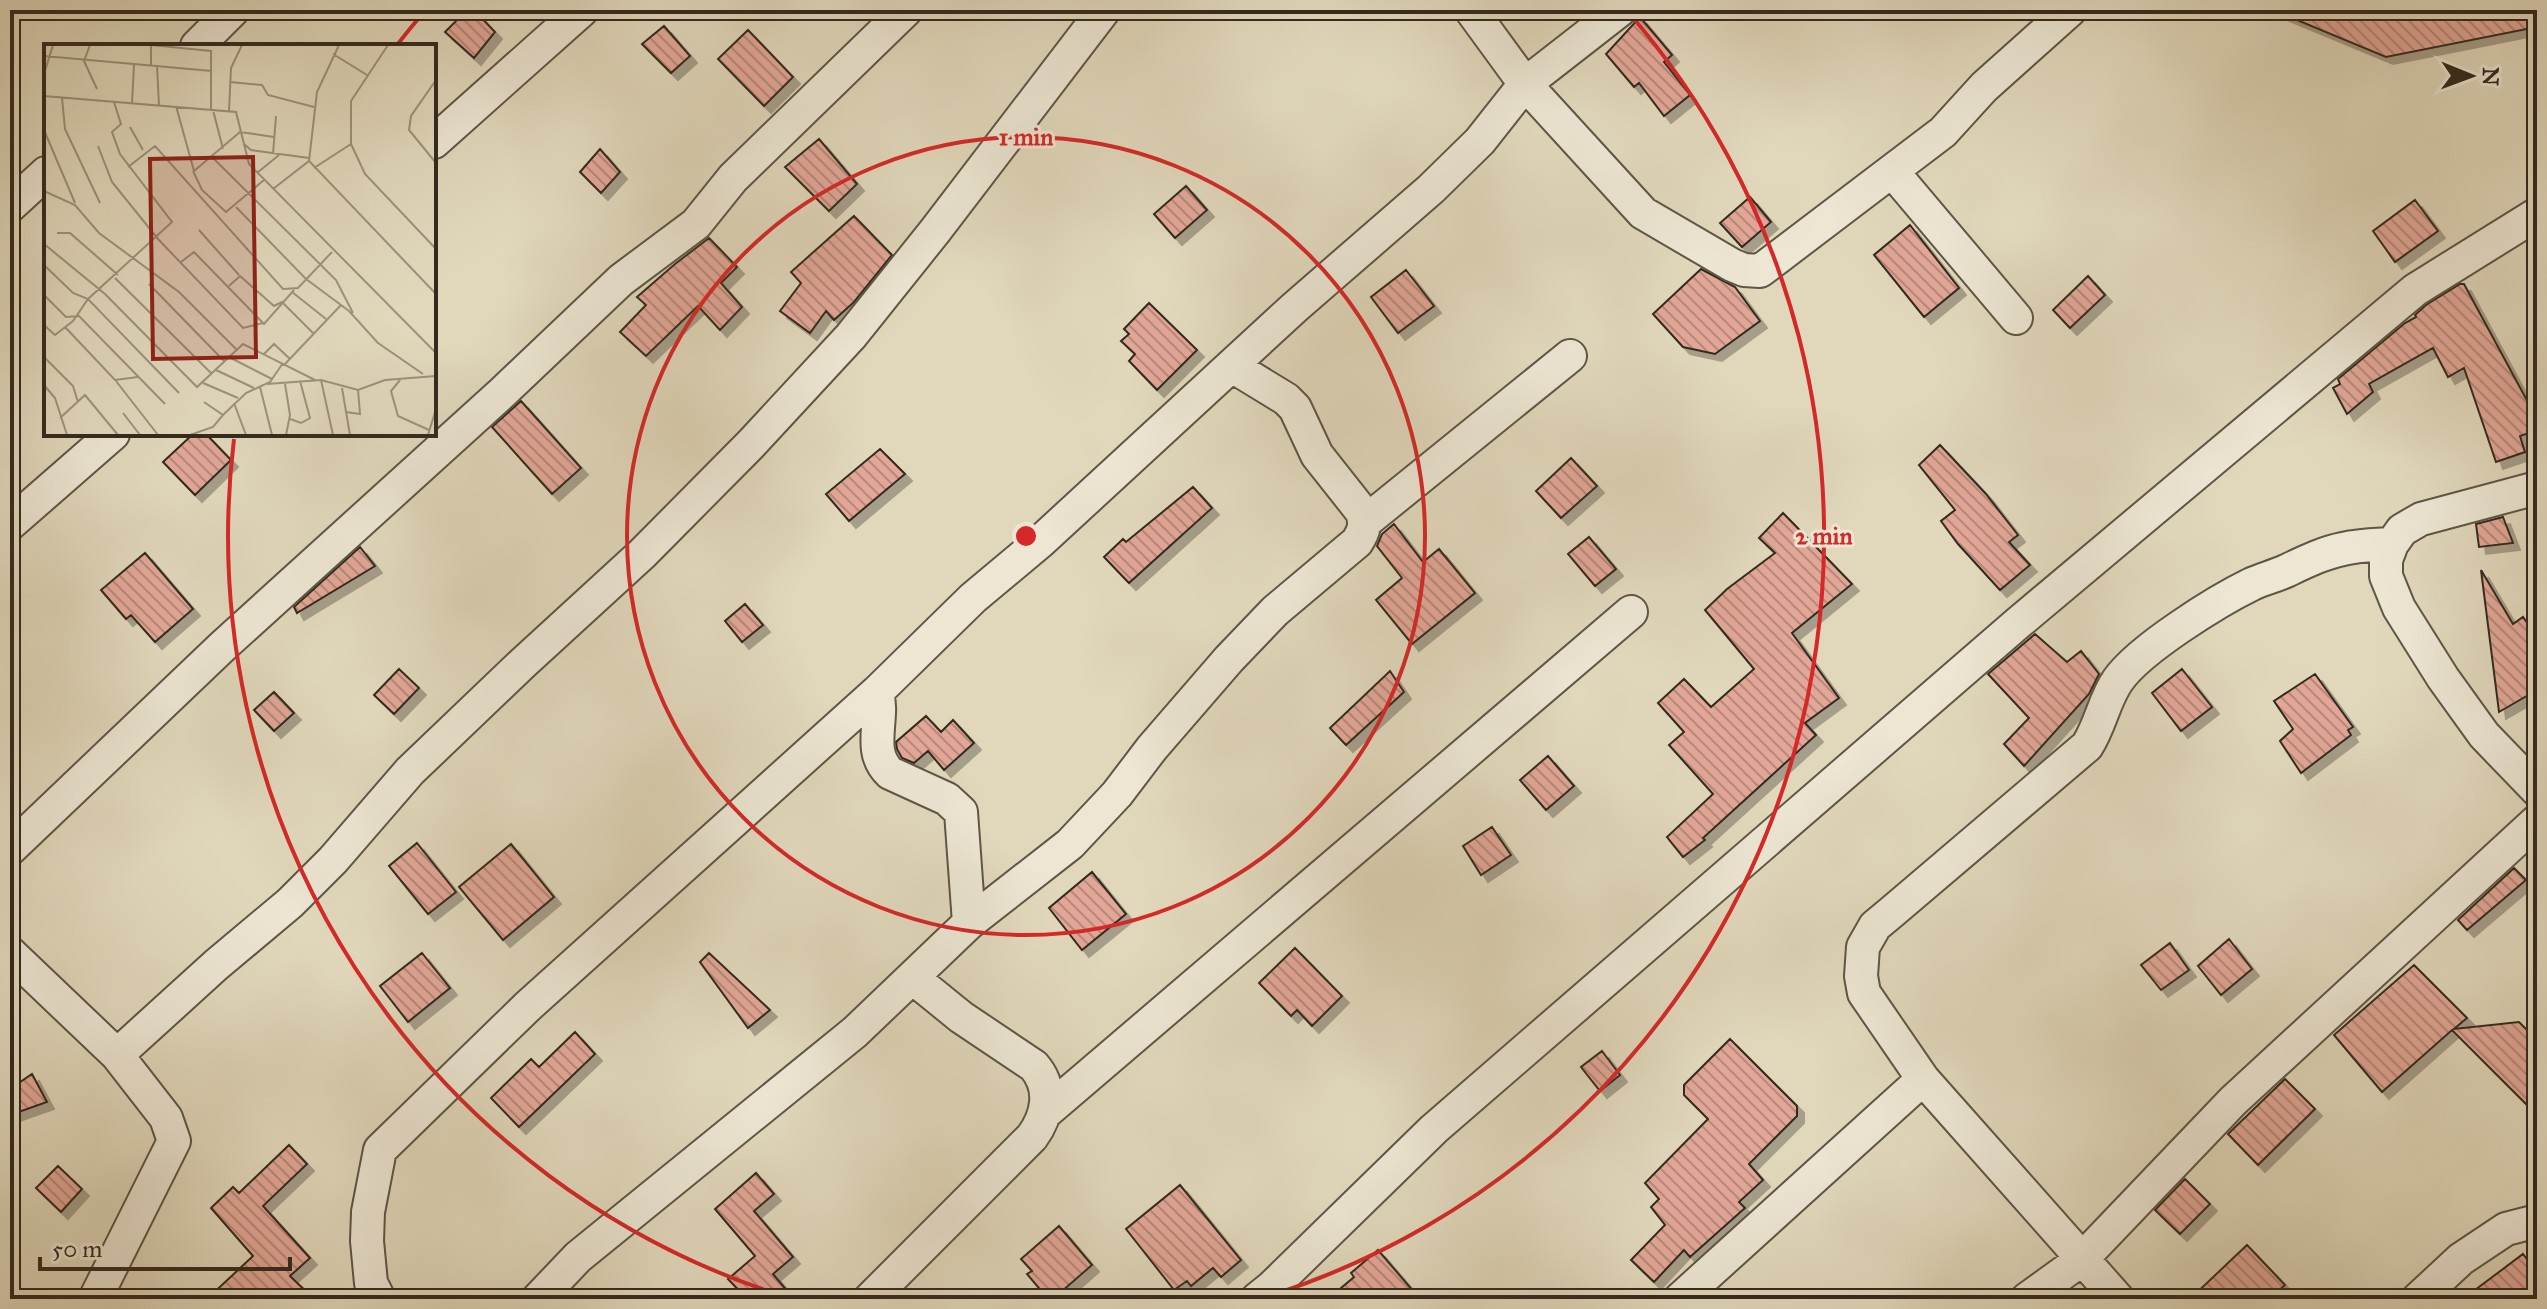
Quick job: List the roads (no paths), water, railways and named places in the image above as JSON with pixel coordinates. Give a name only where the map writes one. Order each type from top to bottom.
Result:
[{"type":"street","points":[[199,44],[233,10]]},
{"type":"street","points":[[436,140],[582,10]]},
{"type":"street","points":[[10,849],[223,646],[503,392],[621,280],[696,224],[733,178],[906,10]]},
{"type":"street","points":[[117,1055],[290,903],[333,860],[410,771],[642,554],[751,444],[851,336],[1104,10]]},
{"type":"street","points":[[1471,10],[1525,84],[1643,213],[1744,270],[1760,271],[1943,132],[1984,87],[2070,10]]},
{"type":"street","points":[[379,1299],[371,1283],[367,1241],[368,1212],[380,1150],[527,1007],[877,692],[973,598],[1040,542],[1294,308],[1441,180],[1480,141],[1525,84],[1620,10]]},
{"type":"street","points":[[1892,171],[2016,318]]},
{"type":"street","points":[[10,206],[44,175]]},
{"type":"street","points":[[1270,1295],[1434,1129],[2018,623],[2415,290],[2537,214]]},
{"type":"street","points":[[1365,522],[1570,356]]},
{"type":"street","points":[[538,1299],[578,1257],[844,1041],[969,923],[1059,853],[1096,818],[1229,659],[1275,611],[1357,542],[1364,532],[1362,512],[1317,455],[1295,408],[1286,399],[1232,366]]},
{"type":"street","points":[[10,524],[111,436]]},
{"type":"street","points":[[2537,488],[2421,519],[2402,530],[2386,560],[2386,576],[2399,608],[2443,678],[2484,735],[2537,790]]},
{"type":"street","points":[[2118,1299],[1923,1079],[1864,993],[1861,960],[1867,939],[1875,926],[2087,746],[2118,680],[2129,666],[2148,651],[2252,584],[2331,552],[2392,544]]},
{"type":"street","points":[[1046,1112],[1631,612]]},
{"type":"street","points":[[877,692],[881,705],[876,746],[878,759],[890,773],[947,799],[961,812],[969,923]]},
{"type":"street","points":[[2027,1299],[2081,1260],[2233,1101],[2537,821]]},
{"type":"street","points":[[12,959],[117,1055],[166,1118],[174,1141],[95,1299]]},
{"type":"street","points":[[870,1299],[1032,1137],[1046,1112],[1045,1086],[1034,1066],[961,1017],[913,978]]},
{"type":"street","points":[[1680,1299],[1923,1079]]},
{"type":"street","points":[[2418,1299],[2461,1259],[2506,1229],[2537,1221]]}]
